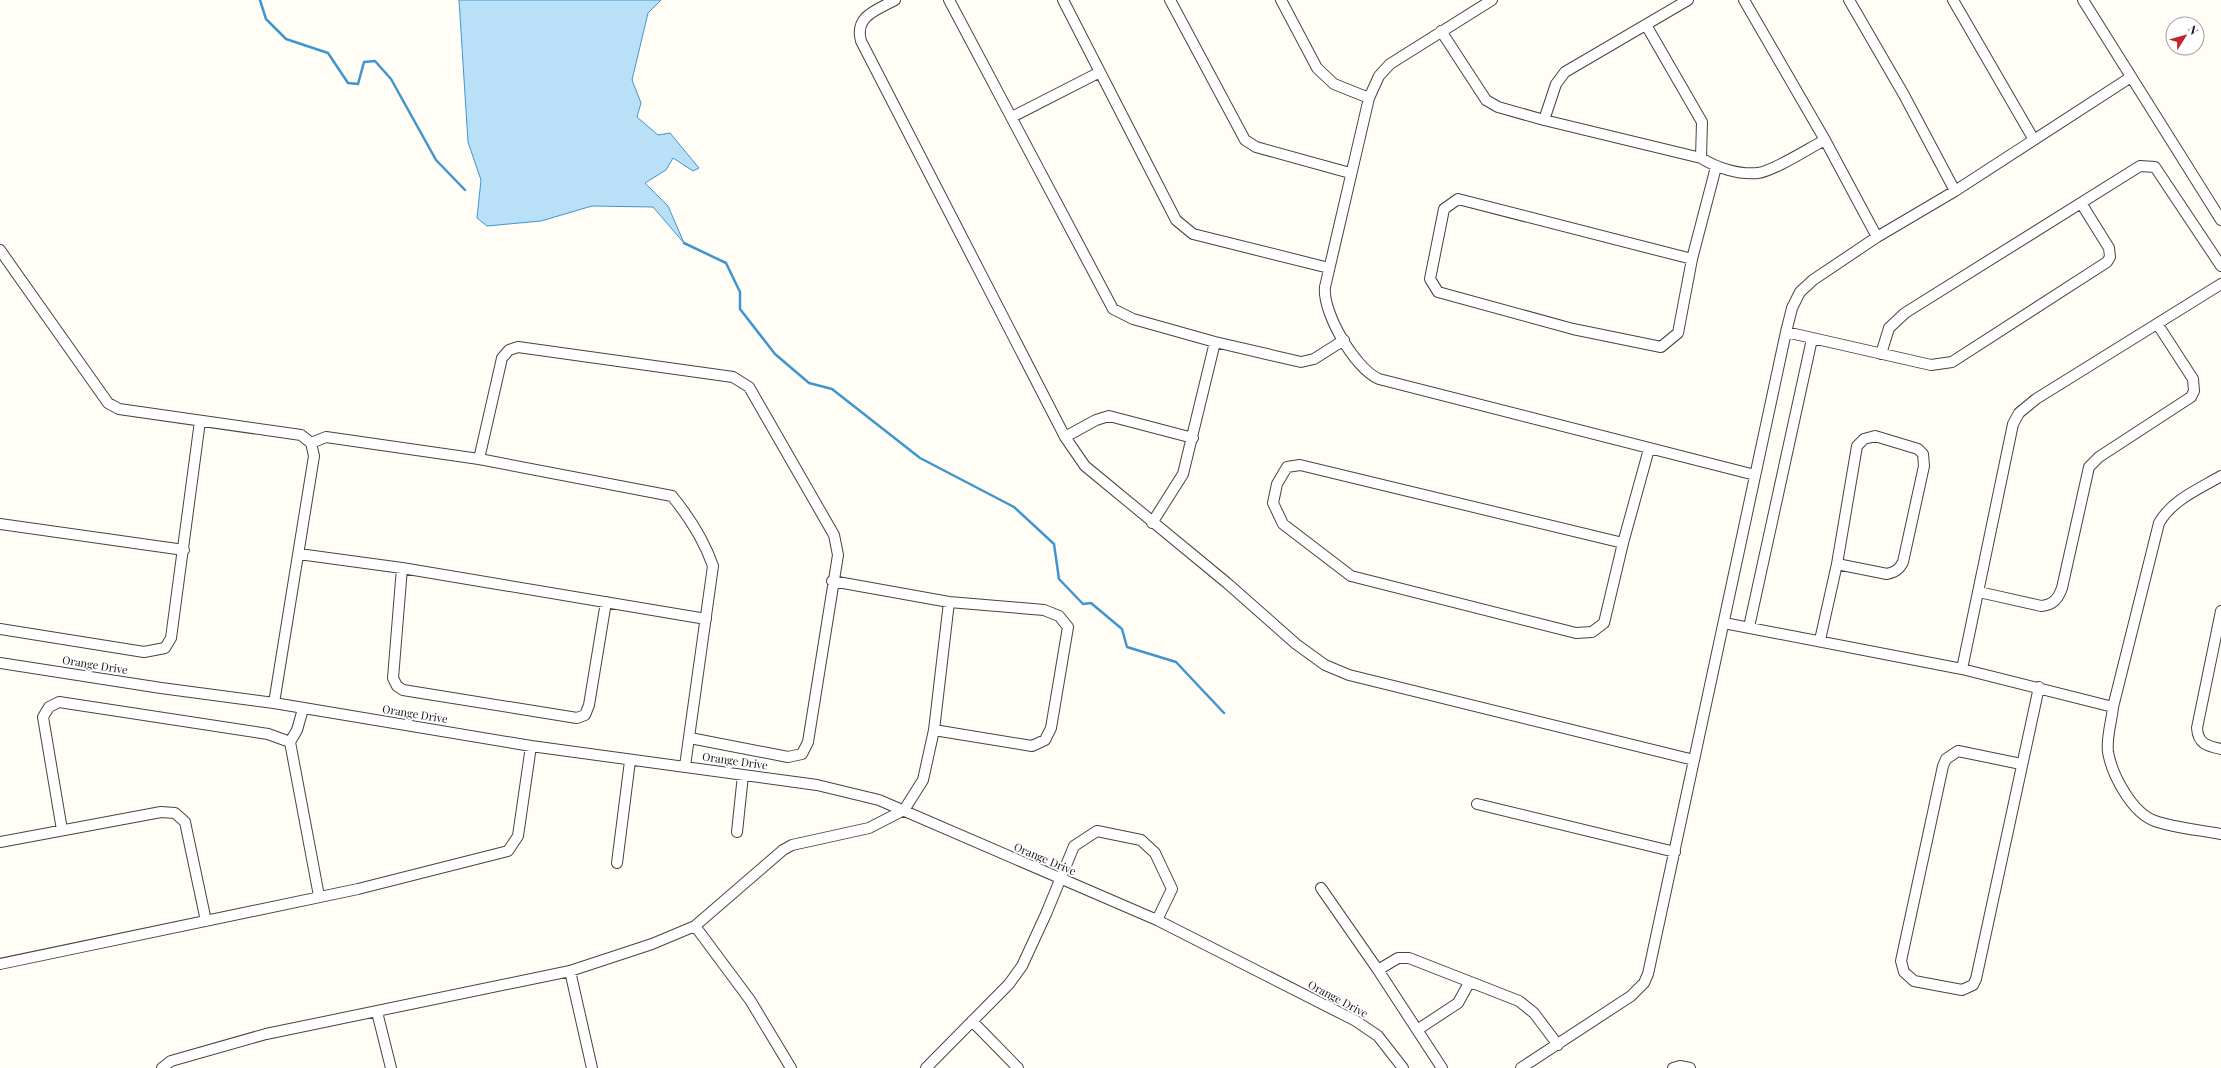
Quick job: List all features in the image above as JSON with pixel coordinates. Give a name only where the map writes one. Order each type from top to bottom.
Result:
[{"type":"street","points":[[895,0],[864,19],[858,32],[861,41],[1065,437],[1085,466],[1152,523],[1227,583],[1305,651],[1338,671],[1420,694],[1694,760]]},
{"type":"street","points":[[949,0],[1113,309],[1132,319],[1215,342],[1307,362],[1344,340]]},
{"type":"street","points":[[1064,0],[1176,220],[1192,234],[1329,268]]},
{"type":"street","points":[[1170,0],[1245,140],[1256,147],[1350,173]]},
{"type":"street","points":[[1282,0],[1317,68],[1334,84],[1369,98]]},
{"type":"street","points":[[1492,0],[1390,64],[1379,76],[1369,98],[1350,173],[1325,287],[1325,300],[1344,340],[1360,366],[1365,371],[1379,379],[1755,475]]},
{"type":"street","points":[[1544,120],[1556,84],[1565,72],[1688,0]]},
{"type":"street","points":[[1744,0],[1825,140],[1877,237]]},
{"type":"street","points":[[1849,0],[1956,191]]},
{"type":"street","points":[[1953,0],[2034,140]]},
{"type":"street","points":[[2083,0],[2219,213]]},
{"type":"street","points":[[1646,25],[1700,117],[1704,128],[1701,158]]},
{"type":"street","points":[[1441,31],[1486,100],[1498,107],[1544,120],[1701,158],[1716,167],[1758,173],[1773,168],[1825,140]]},
{"type":"street","points":[[1012,117],[1100,72]]},
{"type":"street","points":[[1521,1068],[1631,996],[1644,983],[1651,966],[1786,332],[1792,308],[1806,285],[1877,237],[1956,191],[2131,77]]},
{"type":"street","points":[[1882,354],[1889,328],[1905,313],[2140,166],[2154,167],[2221,266]]},
{"type":"street","points":[[1692,259],[1458,199],[1444,210],[1430,278],[1438,292],[1573,329],[1661,347],[1678,333],[1692,259],[1716,167]]},
{"type":"street","points":[[1786,332],[1931,365],[1952,362],[2107,262],[2110,257],[2110,248],[2081,203]]},
{"type":"street","points":[[0,250],[108,403],[119,409],[301,435],[311,443],[314,456],[274,703]]},
{"type":"street","points":[[1962,668],[2013,424],[2019,413],[2036,399],[2158,325],[2221,284]]},
{"type":"street","points":[[1979,592],[2041,606],[2048,605],[2058,597],[2062,588],[2088,467],[2099,457],[2191,397],[2194,391],[2193,379],[2158,325]]},
{"type":"street","points":[[1749,627],[1812,339]]},
{"type":"street","points":[[1152,523],[1181,479],[1193,438],[1215,342]]},
{"type":"street","points":[[480,459],[502,358],[509,350],[518,347],[733,377],[749,387],[834,535],[838,555],[832,581],[808,742],[802,754],[788,757],[690,738]]},
{"type":"street","points":[[1065,437],[1096,420],[1109,416],[1193,438]]},
{"type":"street","points":[[0,629],[144,652],[165,648],[171,638],[184,550],[200,421]]},
{"type":"street","points":[[1820,640],[1837,564],[1857,446],[1864,439],[1875,436],[1918,449],[1924,459],[1924,466],[1903,562],[1900,568],[1887,574],[1837,564]]},
{"type":"street","points":[[311,443],[326,437],[480,459],[672,496],[686,513],[705,544],[713,566],[685,766]]},
{"type":"street","points":[[1623,543],[1300,465],[1287,467],[1277,484],[1273,503],[1282,524],[1351,576],[1576,633],[1592,632],[1604,624],[1623,543],[1649,449]]},
{"type":"street","points":[[2221,476],[2174,505],[2164,514],[2159,523],[2113,706],[2108,751],[2114,774],[2136,807],[2154,821],[2221,834]]},
{"type":"street","points":[[0,524],[184,550]]},
{"type":"street","points":[[299,554],[402,568],[706,619]]},
{"type":"street","points":[[402,568],[393,678],[397,686],[403,690],[577,718],[585,715],[589,705],[606,602]]},
{"type":"street","points":[[832,581],[949,602],[1044,610],[1059,616],[1068,627],[1051,728],[1045,740],[1032,746],[934,730]]},
{"type":"street","points":[[162,1068],[171,1061],[266,1034],[570,971],[652,944],[696,926],[783,850],[805,841],[869,828],[904,810],[923,780],[934,730],[949,602]]},
{"type":"street","points":[[2221,611],[2197,728],[2201,742],[2206,746],[2221,749]]},
{"type":"street","points":[[1724,623],[1962,668],[2113,706]]},
{"type":"street","name":"Orange Drive","points":[[0,663],[161,688],[274,703],[303,709],[630,761],[685,766],[840,790],[879,800],[1157,920],[1356,1021],[1378,1036],[1404,1068]]},
{"type":"street","points":[[2021,764],[1958,751],[1946,759],[1943,766],[1901,961],[1904,972],[1914,981],[1962,990],[1973,985],[1976,979],[2021,764],[2039,687]]},
{"type":"street","points":[[62,830],[43,717],[49,707],[59,702],[268,734],[290,742]]},
{"type":"street","points":[[303,709],[297,730],[290,742],[319,896]]},
{"type":"street","points":[[0,964],[365,887],[508,851],[518,836],[531,746]]},
{"type":"street","points":[[617,863],[630,761]]},
{"type":"street","points":[[737,832],[743,775]]},
{"type":"street","points":[[1477,804],[1675,852]]},
{"type":"street","points":[[0,842],[161,812],[175,813],[185,822],[206,921]]},
{"type":"street","points":[[926,1068],[1009,984],[1022,966],[1046,914],[1059,878],[1074,846],[1096,830],[1141,840],[1155,854],[1172,889],[1157,920]]},
{"type":"street","points":[[1321,888],[1378,970],[1442,1068]]},
{"type":"street","points":[[696,926],[750,1000],[791,1068]]},
{"type":"street","points":[[1378,970],[1398,958],[1409,958],[1525,1005],[1558,1045]]},
{"type":"street","points":[[570,971],[592,1068]]},
{"type":"street","points":[[1417,1030],[1458,1003],[1469,983]]},
{"type":"street","points":[[377,1012],[391,1068]]},
{"type":"street","points":[[972,1021],[1018,1068]]},
{"type":"street","points":[[1673,1068],[1680,1066],[1690,1068]]},
{"type":"water","points":[[459,0],[661,0],[648,13],[632,80],[641,103],[637,117],[658,135],[670,133],[699,168],[693,171],[673,158],[666,170],[645,183],[668,206],[684,243],[653,207],[592,206],[541,221],[487,226],[477,218],[481,180],[468,142]]},
{"type":"waterway","points":[[260,0],[266,19],[286,39],[328,53],[348,83],[358,84],[364,62],[375,61],[391,79],[436,160],[465,190]]},
{"type":"waterway","points":[[684,243],[726,263],[740,292],[740,309],[775,354],[809,383],[832,389],[920,458],[1014,507],[1054,544],[1059,579],[1083,604],[1091,603],[1122,629],[1127,647],[1176,662],[1224,713]]}]
